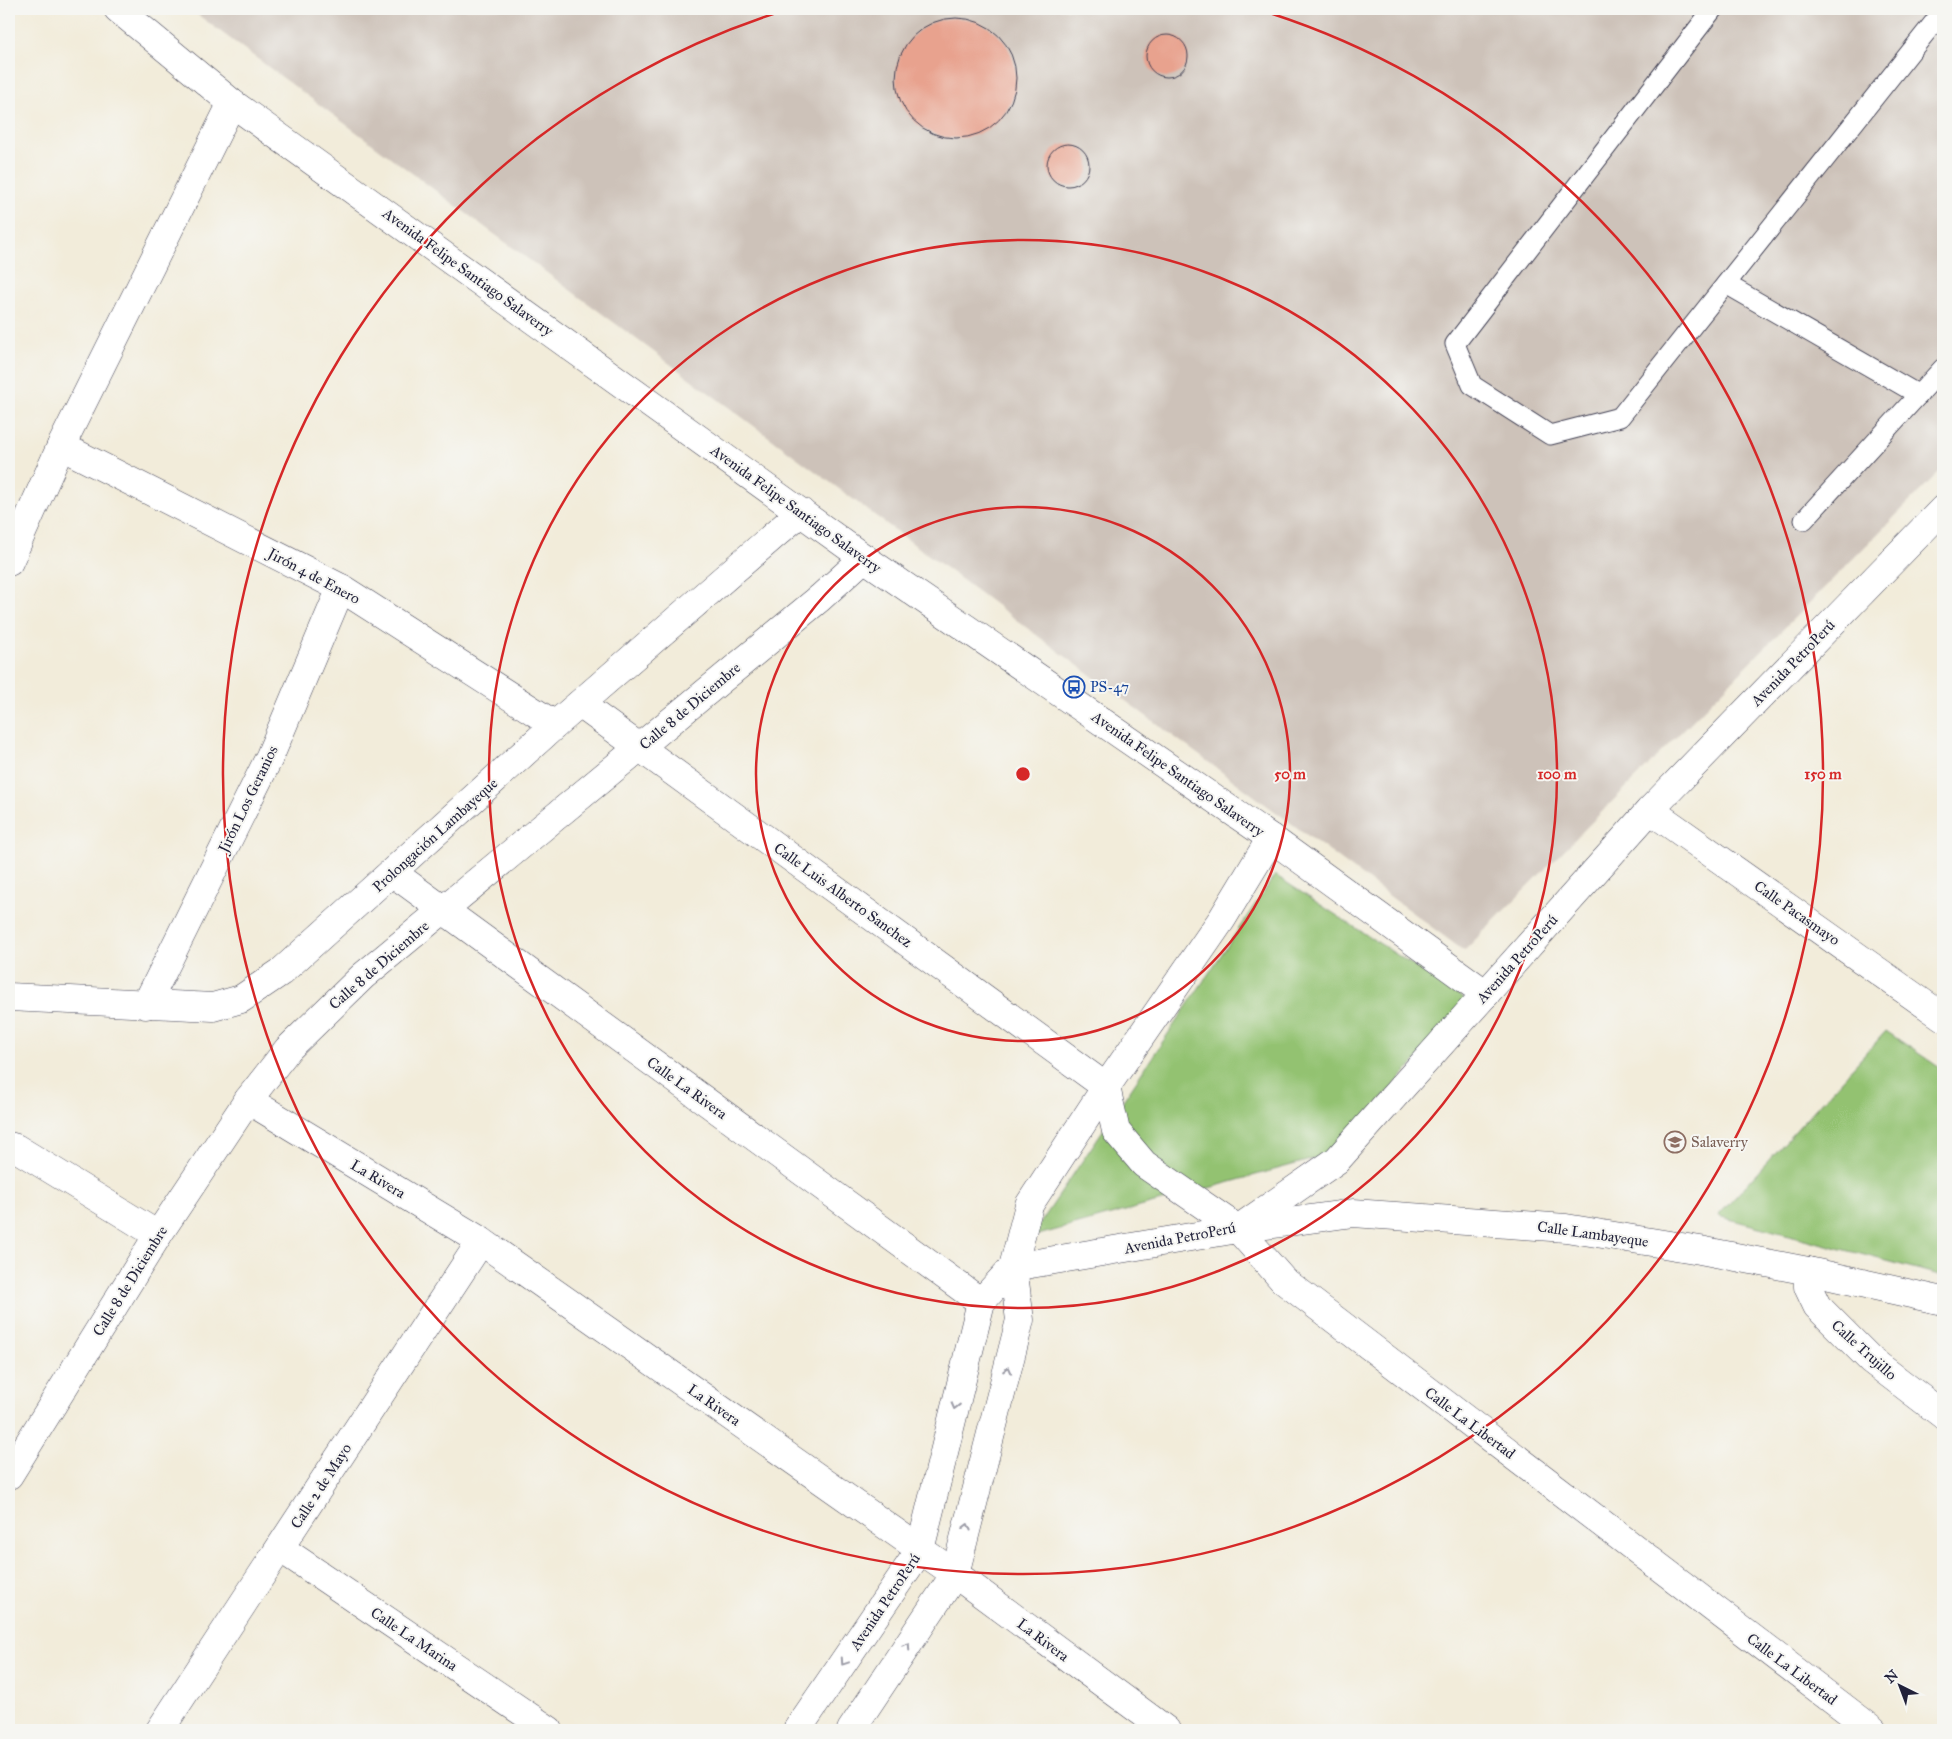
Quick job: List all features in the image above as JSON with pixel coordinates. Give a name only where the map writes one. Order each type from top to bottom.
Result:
[{"type":"street","name":"Avenida Felipe Santiago Salaverry","points":[[118,9],[232,103],[800,512],[1271,838],[1486,994]]},
{"type":"street","points":[[9,562],[61,446],[232,103]]},
{"type":"street","name":"Jirón 4 de Enero","points":[[61,446],[341,588],[555,725]]},
{"type":"street","name":"Avenida PetroPerú","points":[[797,1730],[920,1550],[981,1302],[1012,1267],[1238,1229],[1337,1160],[1650,810],[1943,509]]},
{"type":"street","name":"Prolongación Lambayeque","points":[[9,997],[212,1007],[241,999],[281,972],[555,725],[800,512]]},
{"type":"street","name":"Calle 8 de Diciembre","points":[[13,1460],[158,1235],[248,1100],[295,1042],[363,976],[820,598],[864,558]]},
{"type":"street","name":"Jirón Los Geranios","points":[[146,1005],[270,756],[341,588]]},
{"type":"street","name":"Calle Luis Alberto Sanchez","points":[[580,704],[1106,1087]]},
{"type":"street","name":"Calle Pacasmayo","points":[[1650,810],[1943,1016]]},
{"type":"street","name":"Avenida PetroPerú","points":[[851,1730],[955,1574],[1020,1320],[1012,1267],[1029,1205],[1106,1087],[1222,919],[1271,838]]},
{"type":"street","name":"Calle La Rivera","points":[[393,873],[981,1302]]},
{"type":"street","name":"Calle La Libertad","points":[[1106,1087],[1116,1131],[1144,1164],[1238,1229],[1282,1280],[1873,1730]]},
{"type":"street","name":"La Rivera","points":[[248,1100],[481,1241],[955,1574],[1166,1730]]},
{"type":"street","points":[[9,1146],[16,1148],[158,1235]]},
{"type":"street","name":"Calle Lambayeque","points":[[1238,1229],[1354,1213],[1566,1228],[1700,1250],[1808,1271],[1943,1301]]},
{"type":"street","name":"Calle 2 de Mayo","points":[[160,1730],[481,1241]]},
{"type":"street","name":"Calle Trujillo","points":[[1808,1271],[1808,1287],[1817,1306],[1871,1360],[1943,1415]]},
{"type":"street","name":"Calle La Marina","points":[[280,1548],[549,1730]]},
{"type":"lane","points":[[1713,9],[1454,344],[1472,385],[1550,435],[1620,417],[1943,10]]},
{"type":"lane","points":[[1726,284],[1919,395]]},
{"type":"lane","points":[[1804,520],[1943,368]]},
{"type":"shaded area","points":[[190,9],[1943,9],[1943,468],[1464,951]]},
{"type":"green space","points":[[1275,875],[1469,1002],[1332,1154],[1031,1237]]},
{"type":"green space","points":[[1886,1031],[1943,1070],[1943,1276],[1718,1216]]},
{"type":"building","points":[[956,18],[979,22],[999,35],[1012,55],[1016,78],[1012,101],[999,121],[979,134],[956,138],[933,134],[913,121],[900,101],[896,78],[900,55],[913,35],[933,22]]},
{"type":"building","points":[[1171,35],[1179,38],[1185,44],[1188,56],[1185,68],[1179,74],[1163,77],[1155,74],[1149,68],[1146,52],[1149,44],[1155,38]]},
{"type":"building","points":[[1072,144],[1080,147],[1086,153],[1089,165],[1086,177],[1080,183],[1064,186],[1056,183],[1050,177],[1047,161],[1050,153],[1056,147]]},
{"type":"place","name":"PS-47","points":[[1074,687]]},
{"type":"place","name":"Salaverry","points":[[1675,1142]]}]
